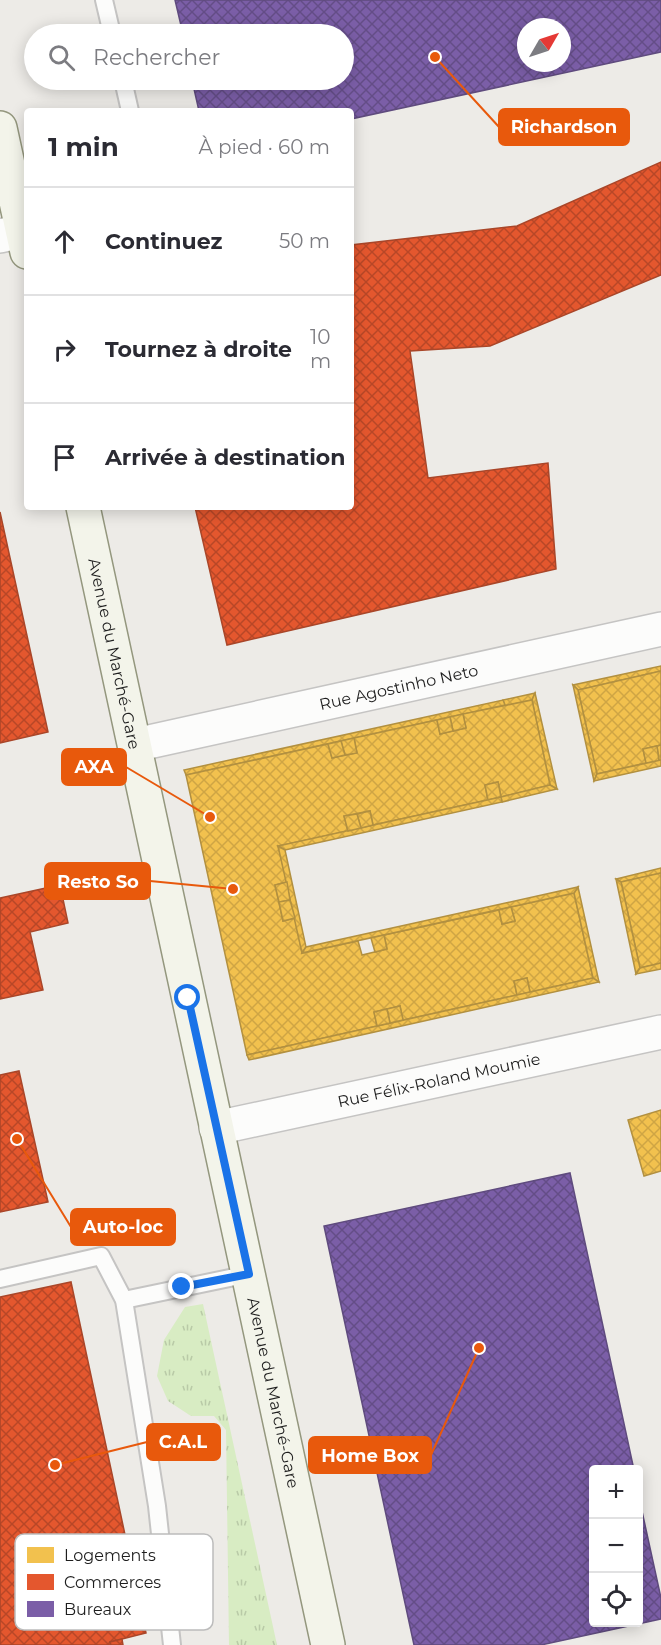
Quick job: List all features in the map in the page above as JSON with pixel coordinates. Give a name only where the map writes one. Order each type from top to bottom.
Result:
[{"type":"street","points":[[0,128],[18,225]]},
{"type":"street","name":"Avenue du Marché-Gare","points":[[84,510],[328,1645]]},
{"type":"street","name":"Rue Agostinho Neto","points":[[135,746],[661,629]]},
{"type":"street","name":"Rue Félix-Roland Moumie","points":[[216,1128],[661,1032]]},
{"type":"lane","points":[[104,0],[110,24]]},
{"type":"lane","points":[[125,90],[129,108]]},
{"type":"lane","points":[[0,1278],[101,1256],[124,1300],[160,1534]]},
{"type":"lane","points":[[124,1300],[249,1274]]},
{"type":"lane","points":[[170,1630],[172,1645]]},
{"type":"green space","points":[[203,1304],[277,1645],[229,1645],[226,1430],[214,1416],[191,1416],[168,1401],[157,1376],[164,1340],[185,1307]]},
{"type":"building: Logements","points":[[661,666],[661,671],[578,690],[573,685]]},
{"type":"building: Logements","points":[[661,671],[661,745],[643,749],[646,763],[597,774],[578,690]]},
{"type":"building: Logements","points":[[573,685],[578,690],[597,774],[594,781]]},
{"type":"building: Logements","points":[[535,693],[532,700],[505,706],[503,700]]},
{"type":"building: Logements","points":[[535,693],[557,789],[550,785],[532,700]]},
{"type":"building: Logements","points":[[503,700],[505,705],[186,775],[184,770]]},
{"type":"building: Logements","points":[[532,700],[550,785],[501,797],[498,782],[485,785],[488,800],[373,825],[370,811],[344,816],[348,831],[278,846],[287,882],[275,885],[283,921],[295,918],[302,953],[358,941],[362,955],[387,949],[384,935],[499,910],[502,924],[515,921],[511,907],[574,893],[593,978],[530,992],[527,978],[514,981],[517,995],[403,1020],[400,1006],[374,1012],[377,1026],[247,1055],[186,775],[328,744],[332,758],[357,753],[354,738],[437,720],[440,734],[466,728],[463,714]]},
{"type":"building: Logements","points":[[463,714],[466,728],[453,731],[450,717]]},
{"type":"building: Logements","points":[[450,717],[453,731],[440,734],[437,720]]},
{"type":"building: Logements","points":[[354,738],[357,753],[345,755],[341,741]]},
{"type":"building: Logements","points":[[341,741],[345,755],[332,758],[328,744]]},
{"type":"building: Logements","points":[[661,745],[661,760],[659,761],[657,746]]},
{"type":"building: Logements","points":[[657,746],[659,761],[646,763],[643,749]]},
{"type":"building: Logements","points":[[661,760],[661,766],[594,781],[597,774]]},
{"type":"building: Logements","points":[[498,782],[501,797],[488,800],[485,785]]},
{"type":"building: Logements","points":[[550,785],[557,789],[502,802],[501,797]]},
{"type":"building: Logements","points":[[501,797],[502,802],[285,850],[278,846]]},
{"type":"building: Logements","points":[[370,811],[373,825],[361,828],[357,814]]},
{"type":"building: Logements","points":[[357,814],[361,828],[348,831],[344,816]]},
{"type":"building: Logements","points":[[278,846],[285,850],[306,947],[302,953]]},
{"type":"building: Logements","points":[[661,868],[661,873],[621,882],[616,879]]},
{"type":"building: Logements","points":[[661,873],[661,963],[640,968],[621,882]]},
{"type":"building: Logements","points":[[616,879],[621,882],[640,968],[636,974]]},
{"type":"building: Logements","points":[[287,882],[290,900],[279,902],[275,885]]},
{"type":"building: Logements","points":[[578,887],[599,982],[593,978],[574,893]]},
{"type":"building: Logements","points":[[578,887],[574,893],[302,953],[306,947]]},
{"type":"building: Logements","points":[[290,900],[295,918],[283,921],[279,902]]},
{"type":"building: Logements","points":[[511,907],[515,921],[502,924],[499,910]]},
{"type":"building: Logements","points":[[384,935],[387,949],[375,952],[371,938]]},
{"type":"building: Logements","points":[[661,963],[661,969],[636,974],[640,968]]},
{"type":"building: Logements","points":[[527,978],[530,992],[517,995],[514,981]]},
{"type":"building: Logements","points":[[593,978],[599,982],[249,1060],[247,1055]]},
{"type":"building: Logements","points":[[400,1006],[403,1020],[390,1023],[387,1009]]},
{"type":"building: Logements","points":[[387,1009],[390,1023],[377,1026],[374,1012]]},
{"type":"building: Logements","points":[[661,1110],[661,1171],[644,1176],[628,1120]]},
{"type":"building: Commerces","points":[[661,162],[661,275],[490,346],[410,351],[428,478],[548,463],[556,569],[227,645],[196,510],[354,510],[354,245],[517,226]]},
{"type":"building: Commerces","points":[[0,512],[48,732],[0,743]]},
{"type":"building: Commerces","points":[[60,885],[68,923],[30,932],[43,990],[0,999],[0,898]]},
{"type":"building: Commerces","points":[[19,1071],[48,1202],[0,1212],[0,1075]]},
{"type":"building: Commerces","points":[[71,1282],[125,1534],[15,1534],[15,1630],[145,1630],[146,1633],[110,1642],[111,1645],[0,1645],[0,1297]]},
{"type":"building: Commerces","points":[[122,1639],[123,1645],[111,1645],[110,1642]]},
{"type":"building: Bureaux","points":[[175,0],[661,0],[661,52],[571,71],[571,18],[517,18],[517,72],[568,72],[354,118],[354,108],[198,108],[194,90],[354,90],[354,24],[181,24]]},
{"type":"building: Bureaux","points":[[570,1173],[633,1465],[589,1465],[589,1627],[624,1627],[541,1645],[414,1645],[324,1226]]},
{"type":"building: Bureaux","points":[[643,1516],[661,1598],[661,1619],[643,1623]]},
{"type":"place","name":"Richardson","points":[[435,57]]},
{"type":"place","name":"AXA","points":[[210,817]]},
{"type":"place","name":"Resto So","points":[[233,889]]},
{"type":"place","name":"Auto-loc","points":[[17,1139]]},
{"type":"place","name":"Home Box","points":[[479,1348]]},
{"type":"place","name":"C.A.L","points":[[55,1465]]},
{"type":"route","points":[[182,1287],[249,1274],[188,998]]}]
